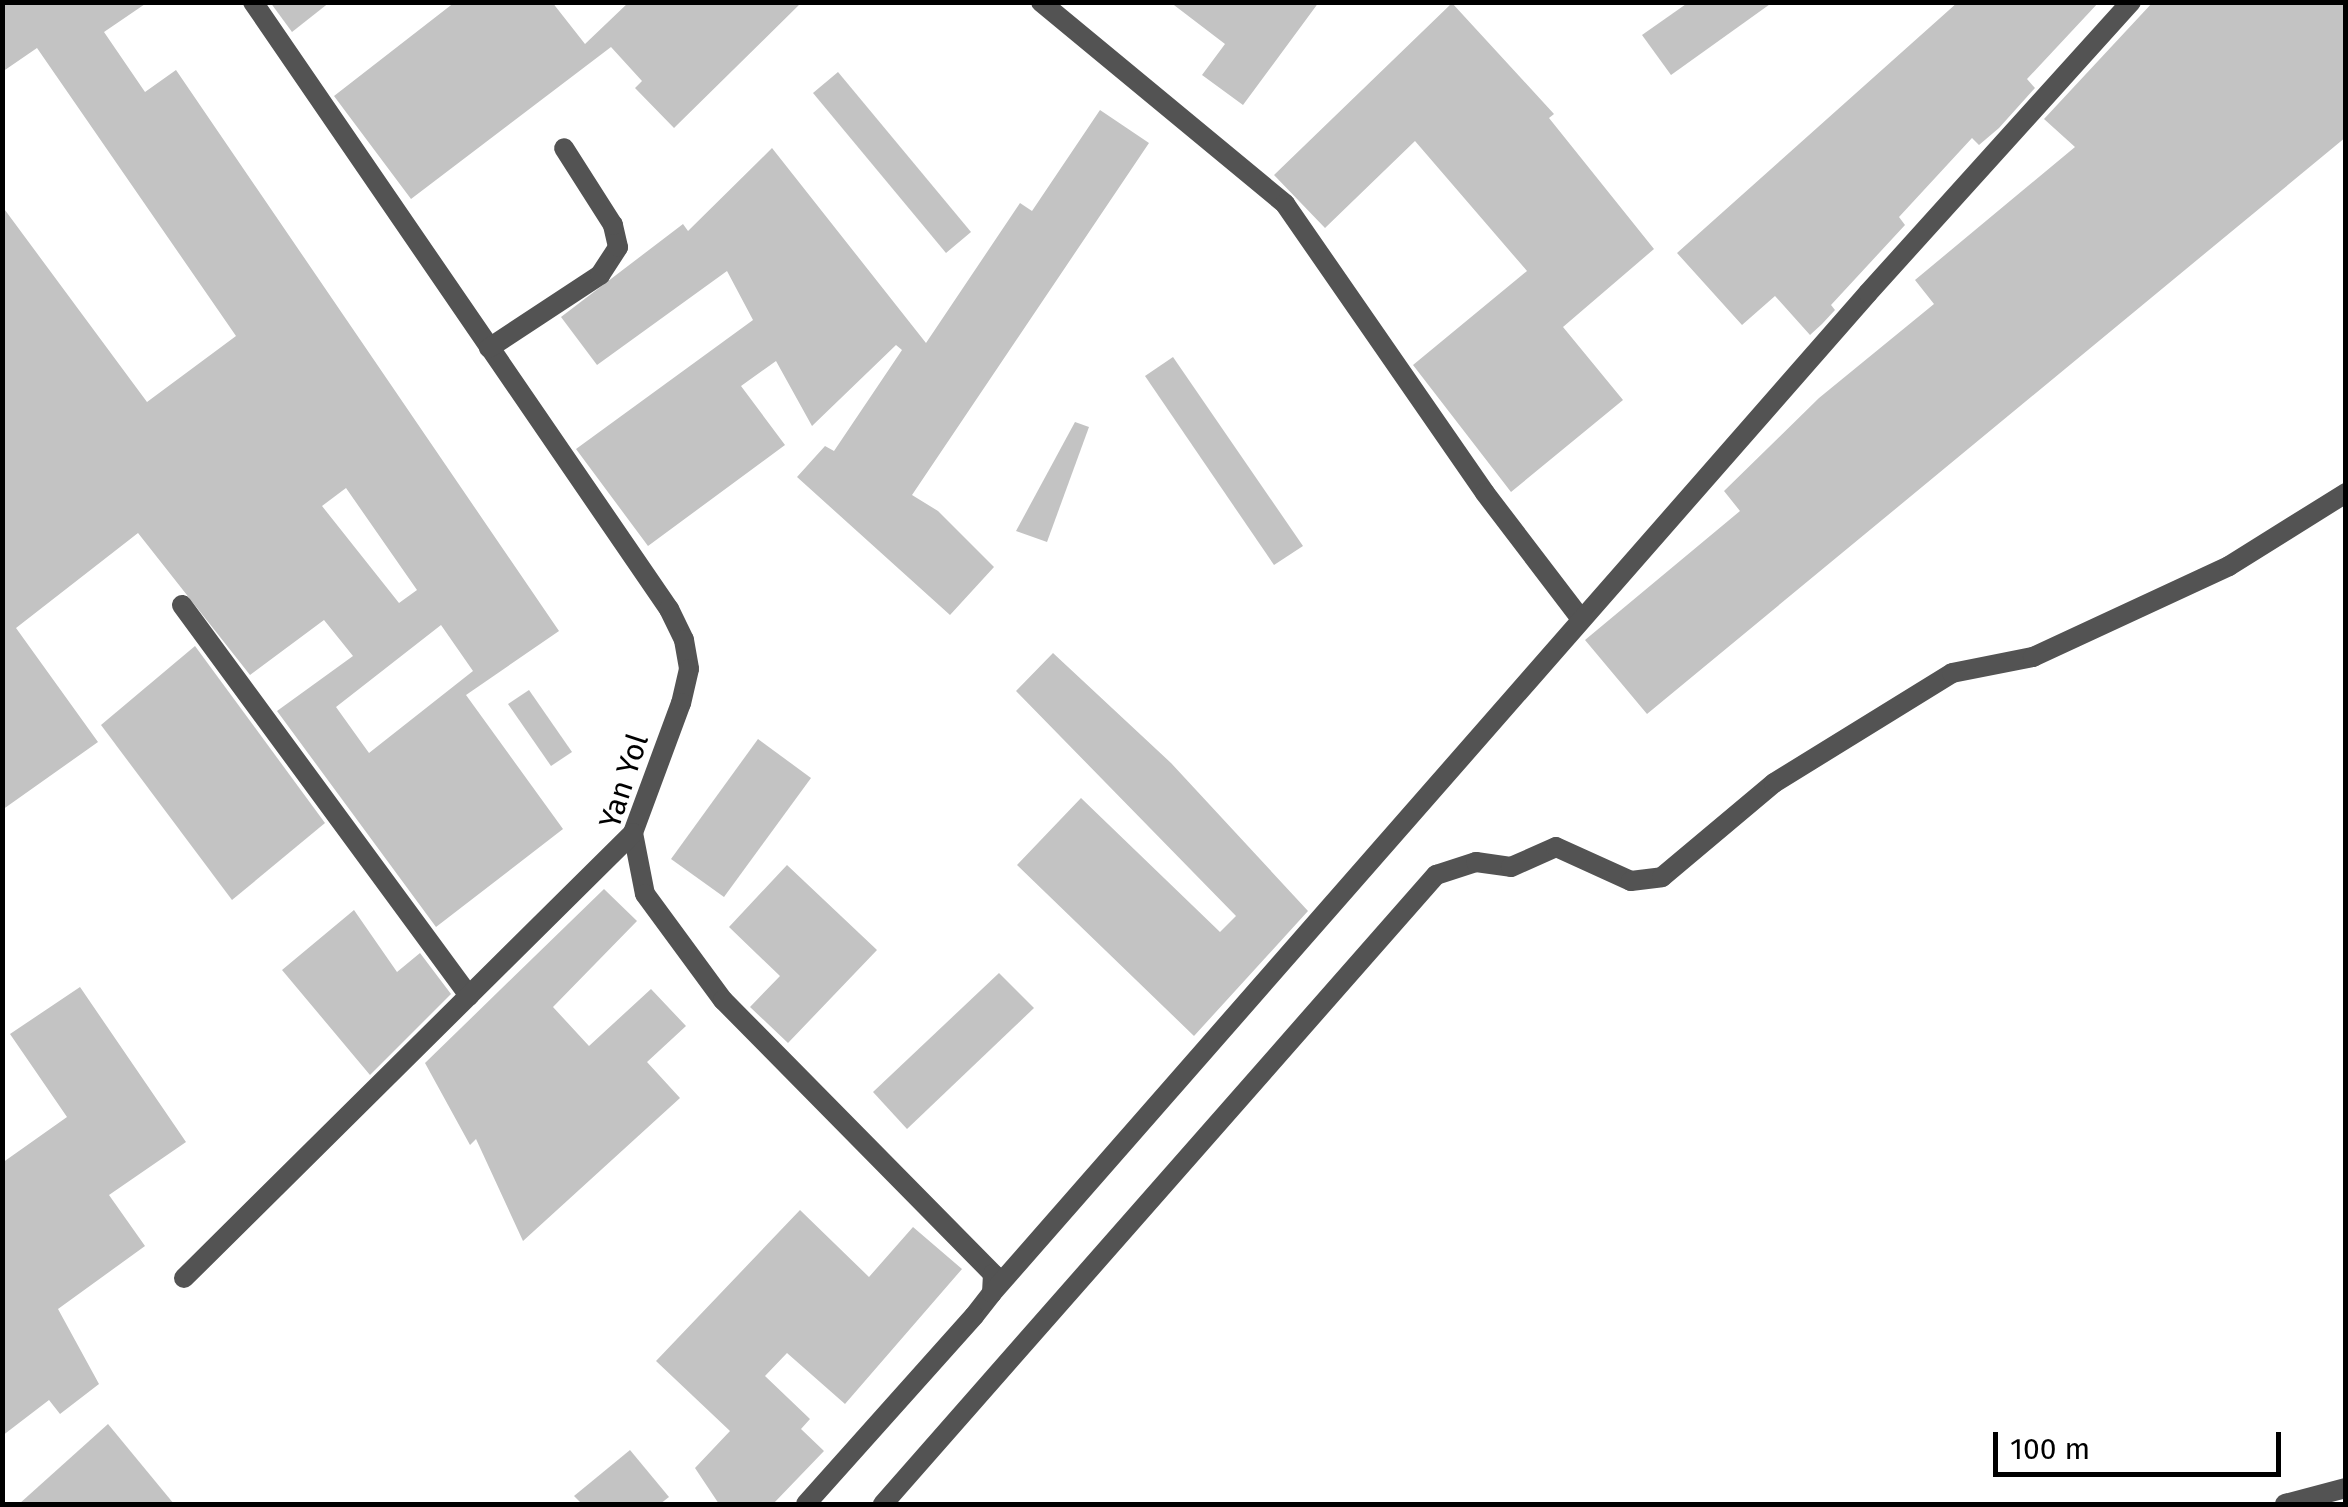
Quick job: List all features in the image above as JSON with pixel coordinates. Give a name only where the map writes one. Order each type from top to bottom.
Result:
[{"type":"street","name":"Yan Yol","points":[[252,2],[669,609],[684,640],[689,670],[633,833],[645,894],[723,1000],[977,1253],[993,1274],[992,1293]]},
{"type":"street","points":[[1041,2],[1285,204],[1485,493],[1581,619]]},
{"type":"street","points":[[806,1504],[1581,619],[2130,2]]},
{"type":"street","points":[[489,348],[600,276],[618,247],[613,226],[564,148]]},
{"type":"street","points":[[883,1504],[1436,875],[1476,862],[1512,867],[1556,847],[1631,881],[1662,876],[1774,783],[1952,673],[2033,656],[2229,566],[2346,493]]},
{"type":"street","points":[[182,605],[468,996]]},
{"type":"street","points":[[184,1278],[633,833]]},
{"type":"street","points":[[2285,1504],[2346,1488]]},
{"type":"building","points":[[2,2],[148,2],[104,32],[145,92],[176,70],[559,631],[466,695],[563,829],[436,927],[277,711],[353,656],[324,620],[250,675],[138,533],[16,628],[98,742],[2,810],[2,206],[147,402],[236,336],[37,48],[2,72]],"holes":[[[346,488],[417,590],[399,603],[322,506]],[[441,625],[473,671],[369,753],[336,707]]]},
{"type":"building","points":[[270,2],[330,2],[292,32]]},
{"type":"building","points":[[455,2],[552,2],[585,44],[629,2],[802,2],[674,128],[635,88],[642,81],[611,47],[411,199],[334,96]]},
{"type":"building","points":[[1170,2],[1319,2],[1243,105],[1202,75],[1225,44]]},
{"type":"building","points":[[1689,2],[1773,2],[1671,75],[1642,35]]},
{"type":"building","points":[[1958,2],[2099,2],[2027,79],[2035,88],[1999,128],[1979,145],[1972,138],[1899,217],[1905,225],[1831,305],[1835,310],[1810,335],[1775,296],[1742,325],[1677,253]]},
{"type":"building","points":[[2153,2],[2346,2],[2346,137],[1647,714],[1585,640],[1740,511],[1724,491],[1819,398],[1934,304],[1915,280],[2075,147],[2044,119]]},
{"type":"building","points":[[1452,3],[1554,114],[1549,118],[1654,249],[1563,327],[1623,400],[1511,492],[1413,365],[1527,271],[1415,141],[1325,228],[1274,175]]},
{"type":"building","points":[[838,72],[971,232],[946,253],[813,93]]},
{"type":"building","points":[[1100,110],[1149,143],[912,495],[938,511],[994,567],[950,615],[797,477],[825,446],[834,451],[902,350],[896,345],[812,426],[776,361],[741,386],[785,445],[648,546],[576,449],[753,320],[727,271],[597,365],[561,317],[683,224],[688,231],[772,148],[926,343],[1020,203],[1032,211]]},
{"type":"building","points":[[1173,357],[1303,546],[1274,565],[1145,376]]},
{"type":"building","points":[[1075,422],[1089,427],[1047,542],[1016,531]]},
{"type":"building","points":[[195,646],[325,823],[232,900],[101,725]]},
{"type":"building","points":[[1053,653],[1171,763],[1308,911],[1194,1036],[1017,865],[1081,798],[1220,932],[1236,916],[1016,691]]},
{"type":"building","points":[[529,690],[572,752],[551,766],[508,704]]},
{"type":"building","points":[[758,739],[811,778],[724,897],[671,859]]},
{"type":"building","points":[[787,865],[877,950],[788,1043],[750,1007],[780,976],[729,927]]},
{"type":"building","points":[[604,889],[637,921],[553,1007],[589,1046],[651,989],[686,1026],[647,1062],[680,1098],[523,1241],[476,1139],[470,1145],[425,1063]]},
{"type":"building","points":[[354,910],[397,972],[420,953],[451,994],[370,1075],[282,970]]},
{"type":"building","points":[[999,973],[1034,1008],[907,1129],[873,1092]]},
{"type":"building","points":[[80,987],[186,1142],[109,1195],[145,1246],[58,1309],[99,1384],[60,1414],[49,1400],[2,1436],[2,1163],[67,1117],[10,1034]]},
{"type":"building","points":[[800,1210],[869,1277],[913,1227],[962,1269],[845,1404],[787,1353],[765,1376],[810,1419],[801,1429],[824,1451],[773,1504],[719,1504],[695,1468],[730,1431],[656,1361]]},
{"type":"building","points":[[108,1424],[174,1504],[19,1504]]},
{"type":"building","points":[[630,1450],[669,1497],[660,1504],[582,1504],[574,1496]]}]
